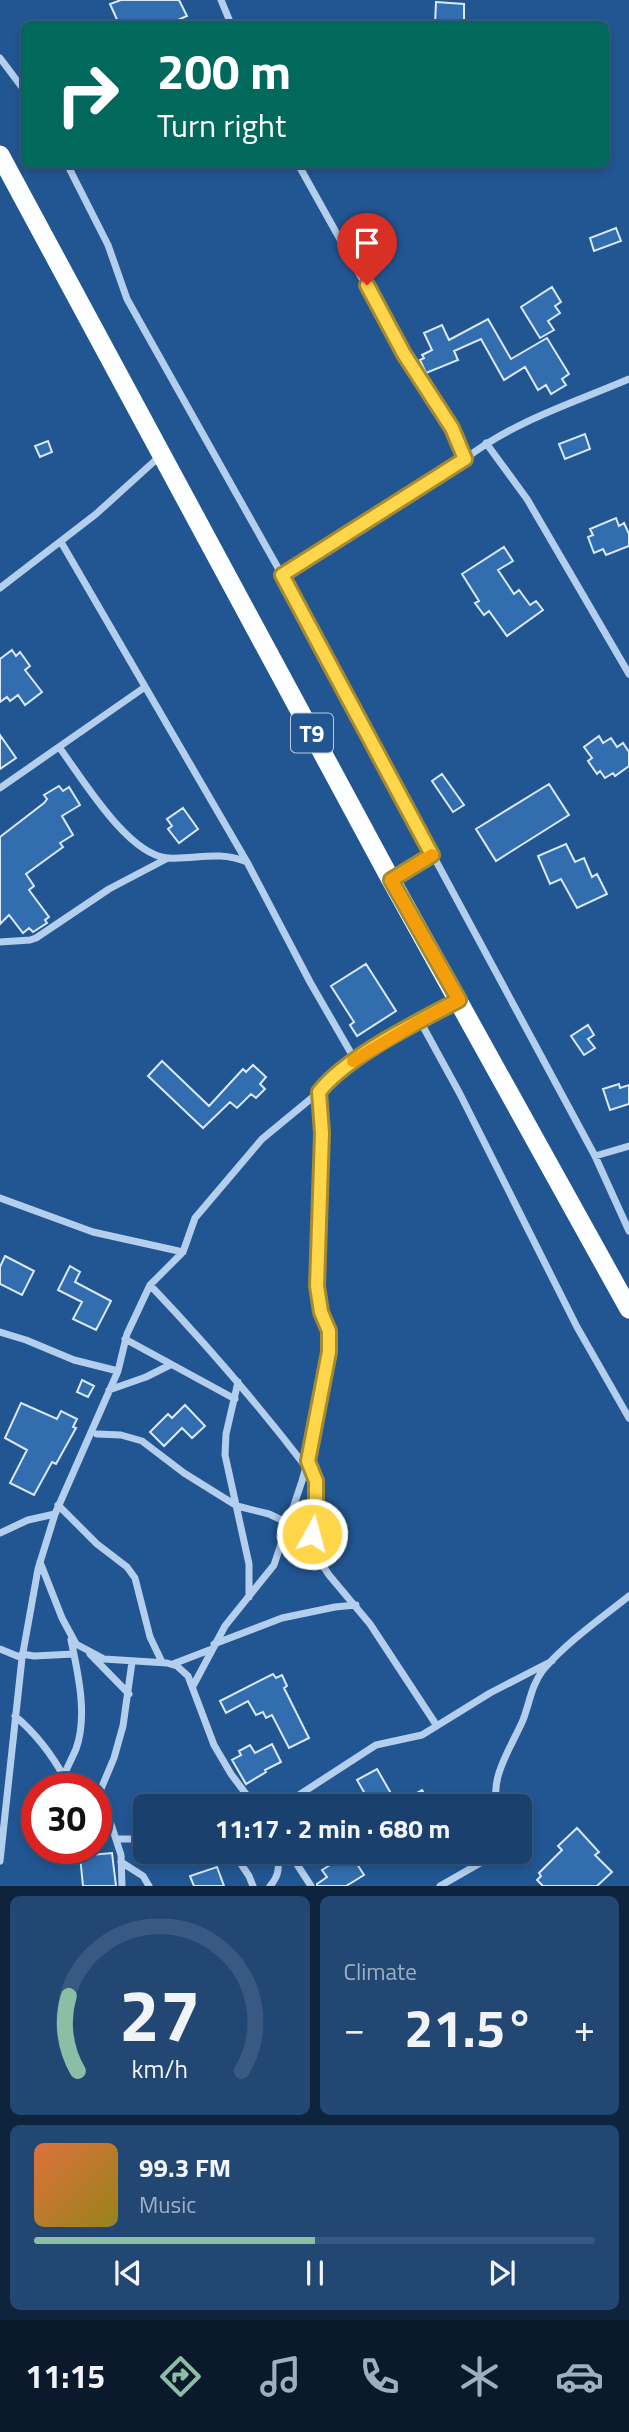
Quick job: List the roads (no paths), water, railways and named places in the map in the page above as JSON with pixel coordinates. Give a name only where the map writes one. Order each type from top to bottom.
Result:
[{"type":"highway","name":"T9","points":[[0,155],[391,880],[629,1309]]},
{"type":"street","points":[[221,0],[230,21]]},
{"type":"street","points":[[0,58],[21,86]]},
{"type":"street","points":[[69,168],[108,245],[127,299],[282,575],[596,1156],[629,1231]]},
{"type":"street","points":[[300,168],[404,354],[452,428],[465,459]]},
{"type":"street","points":[[282,575],[486,443],[529,420],[629,379]]},
{"type":"street","points":[[486,443],[527,499],[629,674]]},
{"type":"street","points":[[0,588],[61,542],[161,456]]},
{"type":"street","points":[[61,542],[247,862],[310,982],[355,1060]]},
{"type":"street","points":[[0,788],[145,687]]},
{"type":"street","points":[[59,747],[121,830],[151,854],[169,858],[225,855],[247,862]]},
{"type":"street","points":[[391,880],[432,855]]},
{"type":"street","points":[[0,942],[36,938],[109,889],[169,858]]},
{"type":"street","points":[[0,1861],[22,1656],[40,1562],[58,1505],[118,1371],[125,1339],[150,1284],[183,1252],[195,1218],[262,1139],[319,1092],[330,1077],[459,1000]]},
{"type":"street","points":[[420,1021],[460,1094],[577,1327],[629,1418]]},
{"type":"street","points":[[192,1686],[225,1626],[274,1565],[307,1464],[329,1352],[329,1331],[321,1312],[317,1286],[322,1133],[319,1092]]},
{"type":"street","points":[[596,1156],[629,1146]]},
{"type":"street","points":[[0,1198],[93,1232],[183,1252]]},
{"type":"street","points":[[150,1284],[307,1464],[316,1481],[316,1504],[310,1544],[329,1575],[356,1605],[437,1726]]},
{"type":"street","points":[[0,1332],[74,1360],[118,1371]]},
{"type":"street","points":[[125,1339],[235,1399]]},
{"type":"street","points":[[109,1390],[170,1365]]},
{"type":"street","points":[[238,1382],[226,1434],[225,1455],[249,1564],[249,1597]]},
{"type":"street","points":[[97,1434],[121,1435],[142,1441],[184,1473],[237,1506],[269,1514],[288,1523]]},
{"type":"street","points":[[58,1505],[97,1544],[127,1567],[135,1578],[150,1637],[162,1662]]},
{"type":"street","points":[[0,1533],[28,1520],[55,1514]]},
{"type":"street","points":[[40,1562],[62,1618],[76,1644],[104,1659],[172,1664],[188,1676],[214,1745],[246,1794]]},
{"type":"street","points":[[497,1794],[500,1773],[524,1717],[530,1691],[541,1673],[629,1596]]},
{"type":"street","points":[[172,1664],[282,1618],[356,1605]]},
{"type":"street","points":[[64,1773],[76,1748],[82,1724],[69,1632]]},
{"type":"street","points":[[0,1649],[22,1656],[74,1654]]},
{"type":"street","points":[[89,1652],[129,1694]]},
{"type":"street","points":[[300,1794],[376,1745],[422,1735],[490,1693],[552,1661]]},
{"type":"street","points":[[122,1886],[116,1839],[98,1796],[114,1758],[123,1726],[132,1662]]},
{"type":"street","points":[[15,1716],[34,1732],[63,1773]]},
{"type":"street","points":[[116,1839],[133,1839]]},
{"type":"street","points":[[121,1862],[143,1876],[149,1886]]},
{"type":"street","points":[[241,1864],[253,1886]]},
{"type":"street","points":[[270,1886],[279,1870],[278,1864]]},
{"type":"street","points":[[297,1864],[311,1886]]},
{"type":"street","points":[[440,1886],[478,1864]]}]
